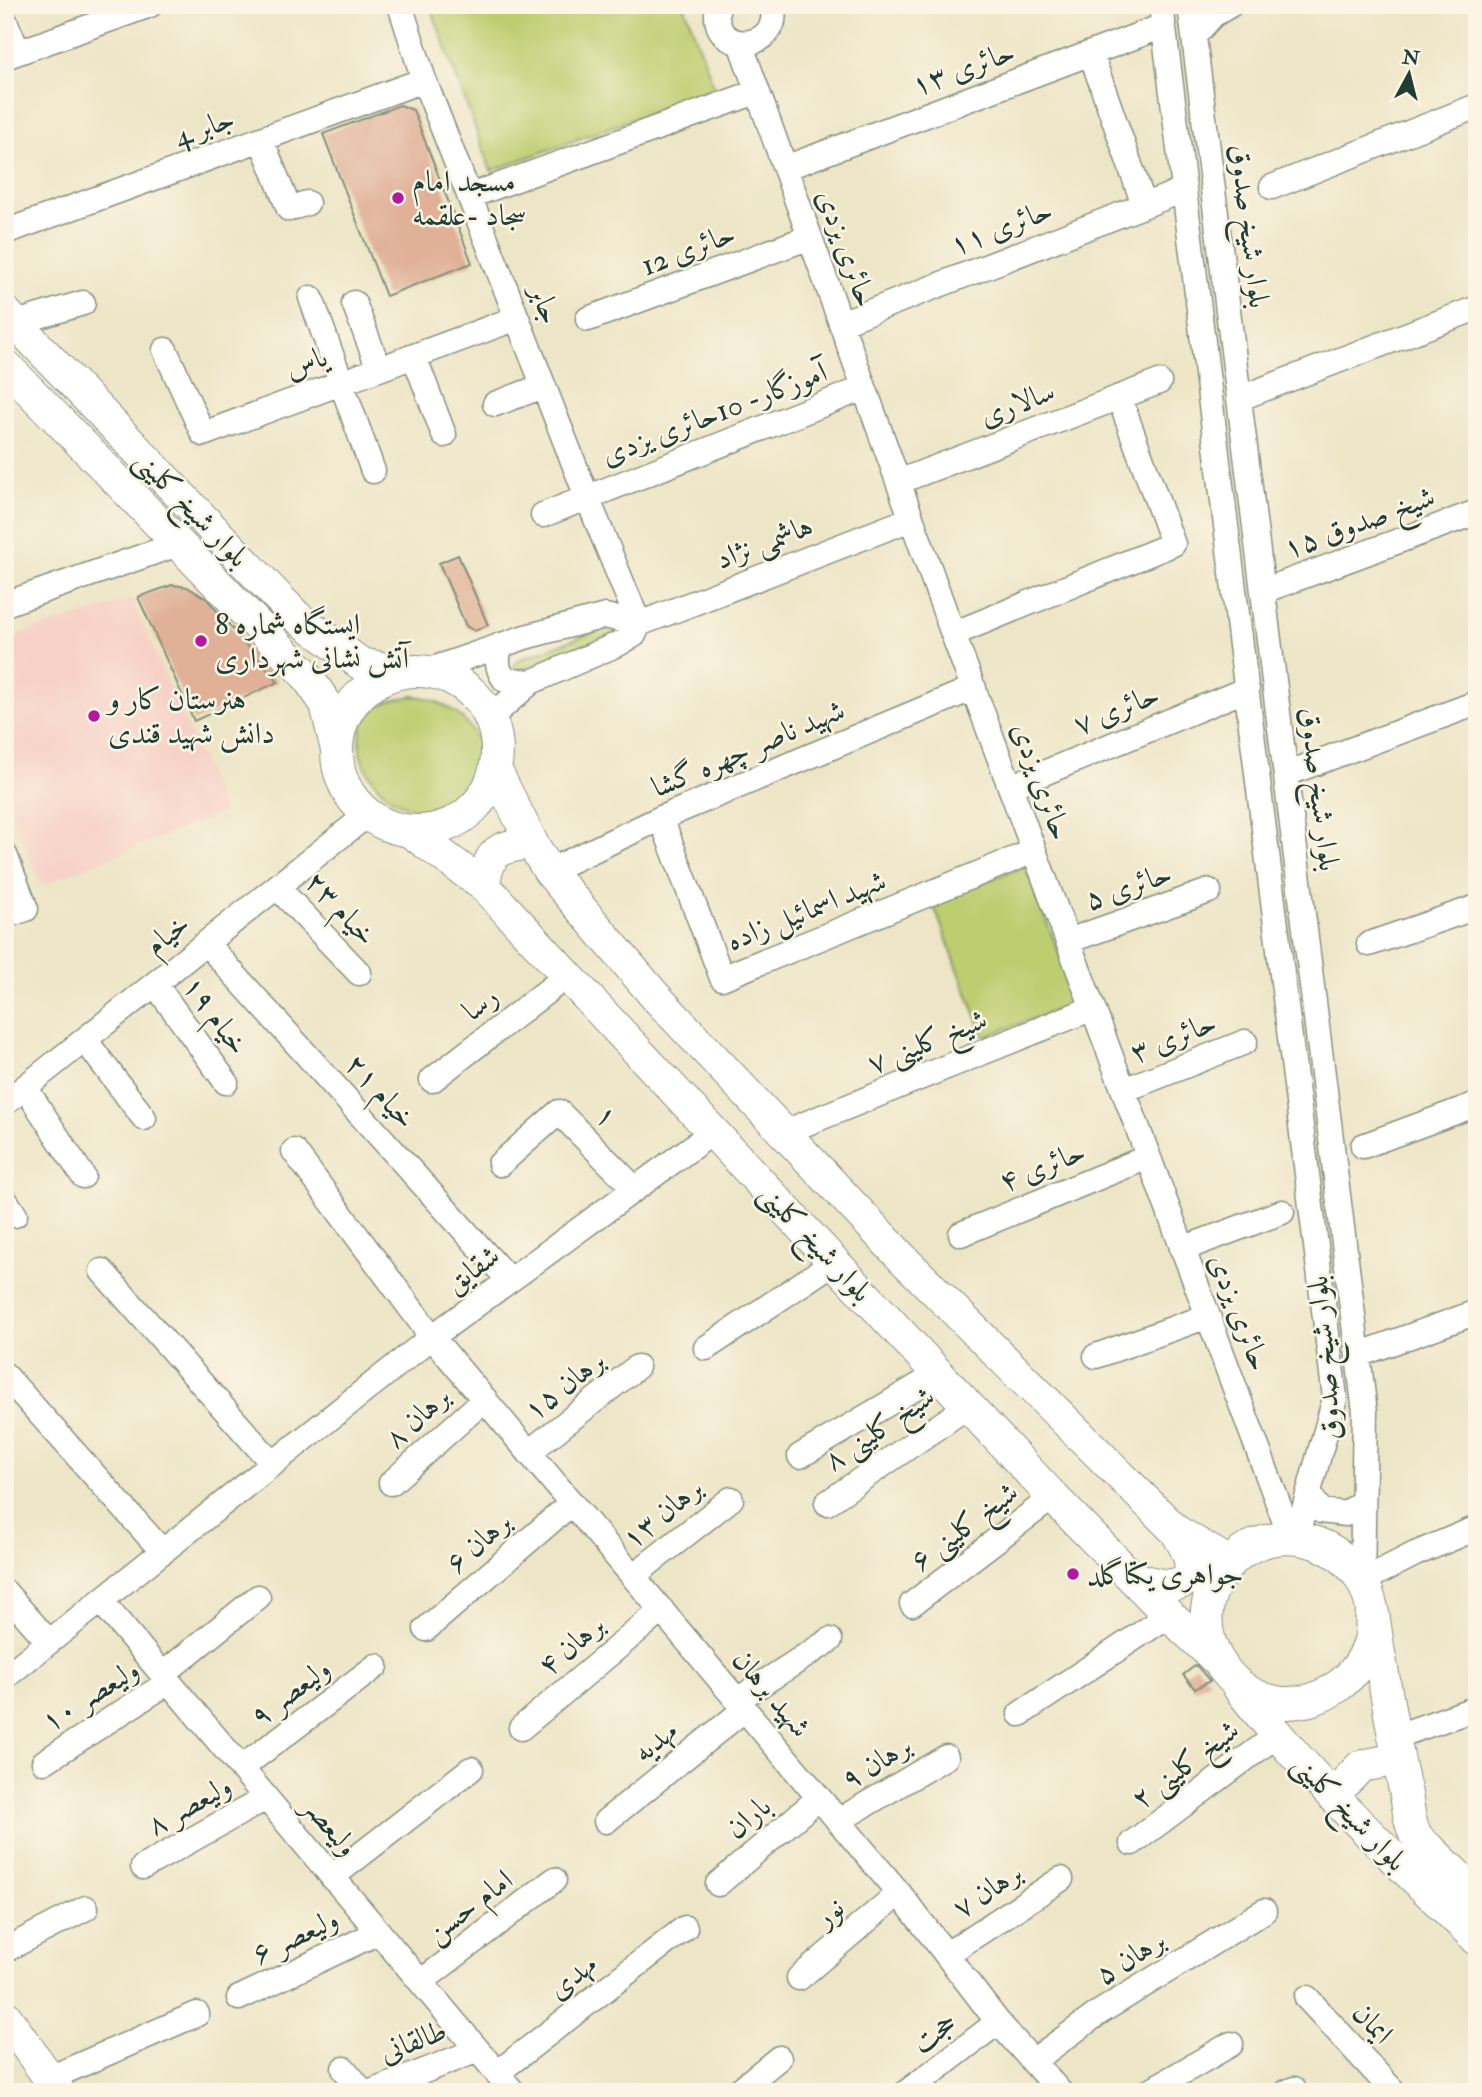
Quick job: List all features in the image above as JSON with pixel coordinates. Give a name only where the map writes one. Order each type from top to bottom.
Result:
[{"type":"main road","name":"بلوار شیخ کلینی","points":[[11,317],[297,617],[361,664],[414,671]]},
{"type":"main road","name":"بلوار شیخ کلینی","points":[[5,365],[306,675],[327,704],[336,746]]},
{"type":"main road","points":[[178,544],[209,525]]},
{"type":"main road","points":[[414,671],[453,678],[475,694],[491,717],[498,743],[496,771],[484,798],[462,818],[435,830],[411,832],[388,826],[368,815],[350,796],[339,772],[336,746],[342,721],[355,698],[375,681],[414,671]]},
{"type":"main road","name":"بلوار شیخ کلینی","points":[[496,771],[549,871],[655,996],[904,1260],[1176,1531],[1230,1563]]},
{"type":"main road","name":"بلوار شیخ کلینی","points":[[411,832],[484,885],[1053,1497],[1224,1669],[1276,1736],[1477,1939]]},
{"type":"main road","points":[[484,885],[489,859],[507,846],[532,843]]},
{"type":"main road","points":[[1134,1578],[1162,1586],[1179,1585],[1190,1578],[1192,1565],[1189,1554],[1176,1531]]},
{"type":"main road","points":[[1293,1538],[1322,1545],[1346,1560],[1367,1595],[1371,1634],[1363,1658],[1348,1679],[1327,1694],[1302,1702],[1276,1702],[1252,1694],[1224,1669],[1208,1634],[1207,1608],[1215,1584],[1230,1563],[1247,1549],[1268,1540],[1293,1538]]},
{"type":"main road","name":"بلوار شیخ کلینی","points":[[1367,1595],[1415,1835],[1477,1895]]},
{"type":"main road","points":[[1333,1795],[1361,1766],[1396,1748]]},
{"type":"main road","points":[[5,2015],[55,2085]]},
{"type":"street","points":[[5,21],[11,55],[150,5]]},
{"type":"street","name":"جابر","points":[[400,5],[425,80],[543,386],[639,624]]},
{"type":"street","points":[[718,5],[716,16],[723,34],[731,40],[750,44],[766,35],[772,27],[772,5]]},
{"type":"street","name":"بلوار شیخ صدوق","points":[[1191,5],[1365,1412],[1363,1500],[1367,1595]]},
{"type":"street","points":[[1194,36],[1213,15],[1230,5]]},
{"type":"street","name":"بلوار شیخ صدوق","points":[[1162,16],[1335,1398],[1293,1538]]},
{"type":"street","name":"حائری ۱۳","points":[[785,168],[1091,54],[1162,16]]},
{"type":"street","name":"حائری یزدی","points":[[740,43],[953,634],[1182,1249],[1293,1538]]},
{"type":"street","points":[[1091,54],[1144,205]]},
{"type":"street","name":"جابر 4","points":[[5,232],[425,80]]},
{"type":"street","points":[[470,196],[757,92]]},
{"type":"street","points":[[1272,187],[1477,106]]},
{"type":"street","points":[[261,139],[289,209],[307,203]]},
{"type":"street","name":"حائری ۱۱","points":[[841,323],[1184,190]]},
{"type":"street","name":"حائری 12","points":[[587,319],[810,237]]},
{"type":"street","points":[[311,298],[373,471]]},
{"type":"street","points":[[11,317],[83,303]]},
{"type":"street","points":[[354,303],[379,369]]},
{"type":"street","points":[[1240,398],[1477,308]]},
{"type":"street","name":"یاس","points":[[166,350],[203,434],[517,318]]},
{"type":"street","points":[[414,356],[444,435]]},
{"type":"street","name":"سالاری","points":[[898,482],[1159,382]]},
{"type":"street","points":[[495,404],[543,386]]},
{"type":"street","name":"آموزگار- 10حائری یزدی","points":[[543,515],[864,388]]},
{"type":"street","points":[[953,634],[1172,544],[1119,397]]},
{"type":"street","name":"شیخ صدوق ۱۵","points":[[1263,591],[1477,512]]},
{"type":"street","name":"هاشمی نژاد","points":[[639,624],[911,519]]},
{"type":"street","points":[[5,604],[178,544]]},
{"type":"street","points":[[414,671],[605,616],[639,624],[634,635],[618,644],[531,682],[491,717]]},
{"type":"street","points":[[500,645],[497,670],[505,680],[531,682]]},
{"type":"street","name":"شهید ناصر چهره گشا","points":[[549,871],[661,818],[974,688]]},
{"type":"street","name":"حائری ۷","points":[[1010,787],[1247,689]]},
{"type":"street","points":[[1286,774],[1477,703]]},
{"type":"street","name":"خیام","points":[[15,1095],[368,815]]},
{"type":"street","name":"شهید اسمائیل زاده","points":[[661,818],[722,978],[1034,851]]},
{"type":"street","points":[[5,855],[26,909],[5,916]]},
{"type":"street","name":"خیام ۲۳","points":[[277,887],[359,973]]},
{"type":"street","name":"حائری ۵","points":[[1068,941],[1209,891]]},
{"type":"street","points":[[1369,944],[1477,908]]},
{"type":"street","name":"خیام ۲۱","points":[[206,943],[509,1280]]},
{"type":"street","name":"رسا","points":[[432,1080],[568,975]]},
{"type":"street","name":"خیام ۱۹","points":[[155,984],[226,1082]]},
{"type":"street","name":"شیخ کلینی ۷","points":[[785,1132],[1093,1009]]},
{"type":"street","points":[[85,1040],[144,1118]]},
{"type":"street","name":"حائری ۳","points":[[1124,1090],[1245,1042]]},
{"type":"street","points":[[15,1095],[83,1176]]},
{"type":"street","points":[[1363,1146],[1477,1104]]},
{"type":"street","name":"۱","points":[[500,1164],[559,1112],[635,1189]]},
{"type":"street","name":"شقایق","points":[[5,1677],[432,1337],[713,1132]]},
{"type":"street","name":"شهید برهان","points":[[294,1151],[432,1337],[899,1893],[998,2022],[1060,2092]]},
{"type":"street","name":"حائری ۴","points":[[961,1234],[1148,1157]]},
{"type":"street","points":[[1182,1249],[1282,1212]]},
{"type":"street","points":[[706,1348],[834,1262]]},
{"type":"street","points":[[102,1271],[273,1464]]},
{"type":"street","points":[[1358,1355],[1477,1312]]},
{"type":"street","points":[[1096,1356],[1208,1316]]},
{"type":"street","name":"برهان ۱۵","points":[[529,1452],[637,1367]]},
{"type":"street","points":[[800,1456],[938,1374]]},
{"type":"street","points":[[5,1375],[163,1552]]},
{"type":"street","name":"برهان ۸","points":[[391,1483],[485,1399]]},
{"type":"street","name":"شیخ کلینی ۸","points":[[827,1503],[968,1406]]},
{"type":"street","points":[[1308,1494],[1321,1511],[1346,1514],[1363,1500]]},
{"type":"street","name":"شیخ کلینی ۶","points":[[912,1604],[1053,1497]]},
{"type":"street","name":"برهان ۱۳","points":[[633,1576],[731,1499]]},
{"type":"street","name":"برهان ۶","points":[[426,1629],[572,1503]]},
{"type":"street","points":[[1367,1595],[1415,1554],[1477,1528]]},
{"type":"street","points":[[5,1592],[49,1642]]},
{"type":"street","name":"ولیعصر ۱۰","points":[[44,1762],[166,1678],[258,1597]]},
{"type":"street","name":"ولیعصر","points":[[101,1601],[505,2082]]},
{"type":"street","name":"برهان ۴","points":[[521,1728],[662,1611]]},
{"type":"street","points":[[1020,1714],[1169,1615]]},
{"type":"street","name":"مهدیه","points":[[606,1821],[741,1704],[830,1640]]},
{"type":"street","name":"ولیعصر ۹","points":[[241,1768],[376,1666]]},
{"type":"street","points":[[1396,1748],[1477,1708]]},
{"type":"street","name":"شیخ کلینی ۲","points":[[1132,1843],[1276,1736]]},
{"type":"street","name":"برهان ۹","points":[[838,1821],[946,1757]]},
{"type":"street","points":[[332,1877],[471,1769]]},
{"type":"street","name":"ولیعصر ۸","points":[[143,1867],[266,1798]]},
{"type":"street","name":"باران","points":[[718,1884],[819,1798]]},
{"type":"street","name":"امام حسن","points":[[422,1981],[554,1880]]},
{"type":"street","name":"برهان ۷","points":[[947,1954],[1061,1880]]},
{"type":"street","name":"نور","points":[[799,1978],[899,1893]]},
{"type":"street","points":[[5,1950],[86,1908]]},
{"type":"street","name":"برهان ۵","points":[[1033,2061],[1100,2012],[1264,1911]]},
{"type":"street","name":"مهدی","points":[[505,2082],[685,1928]]},
{"type":"street","name":"ولیعصر ۶","points":[[239,1998],[379,1932]]},
{"type":"street","name":"ایمان","points":[[1307,1998],[1394,2092]]},
{"type":"street","points":[[55,2085],[197,2014]]},
{"type":"street","name":"حجت","points":[[907,2092],[998,2022]]},
{"type":"street","points":[[1148,2092],[1231,2044]]},
{"type":"street","name":"طالقانی","points":[[371,2092],[478,2050]]},
{"type":"street","points":[[737,2092],[779,2058]]},
{"type":"street","points":[[344,2069],[363,2092]]},
{"type":"shaded area","name":"هنرستان کار و دانش شهید قندی","points":[[132,599],[224,812],[41,885],[5,794],[5,639]]},
{"type":"green space","points":[[430,5],[684,5],[715,89],[491,171]]},
{"type":"green space","points":[[623,621],[623,630],[517,671],[513,668],[518,660]]},
{"type":"green space","points":[[414,696],[430,699],[460,716],[479,743],[482,759],[480,775],[466,797],[450,807],[422,810],[400,803],[382,791],[369,774],[361,755],[360,736],[367,718],[383,704]]},
{"type":"green space","points":[[1025,866],[1078,1002],[984,1037],[932,901]]},
{"type":"building","name":"مسجد امام سجاد -علقمه","points":[[400,105],[413,110],[472,263],[386,296],[323,134]]},
{"type":"building","points":[[458,555],[488,625],[475,631],[466,626],[439,563]]},
{"type":"building","name":"ایستگاه شماره 8 آتش نشانی شهرداری","points":[[172,585],[187,587],[207,599],[278,682],[194,721],[138,597]]},
{"type":"building","points":[[1196,1665],[1210,1681],[1195,1689],[1183,1675]]},
{"type":"place","name":"مسجد امام سجاد -علقمه","points":[[398,198]]},
{"type":"place","name":"ایستگاه شماره 8 آتش نشانی شهرداری","points":[[201,641]]},
{"type":"place","name":"هنرستان کار و دانش شهید قندی","points":[[94,716]]},
{"type":"place","name":"جواهری یکتاگلد","points":[[1073,1574]]}]
